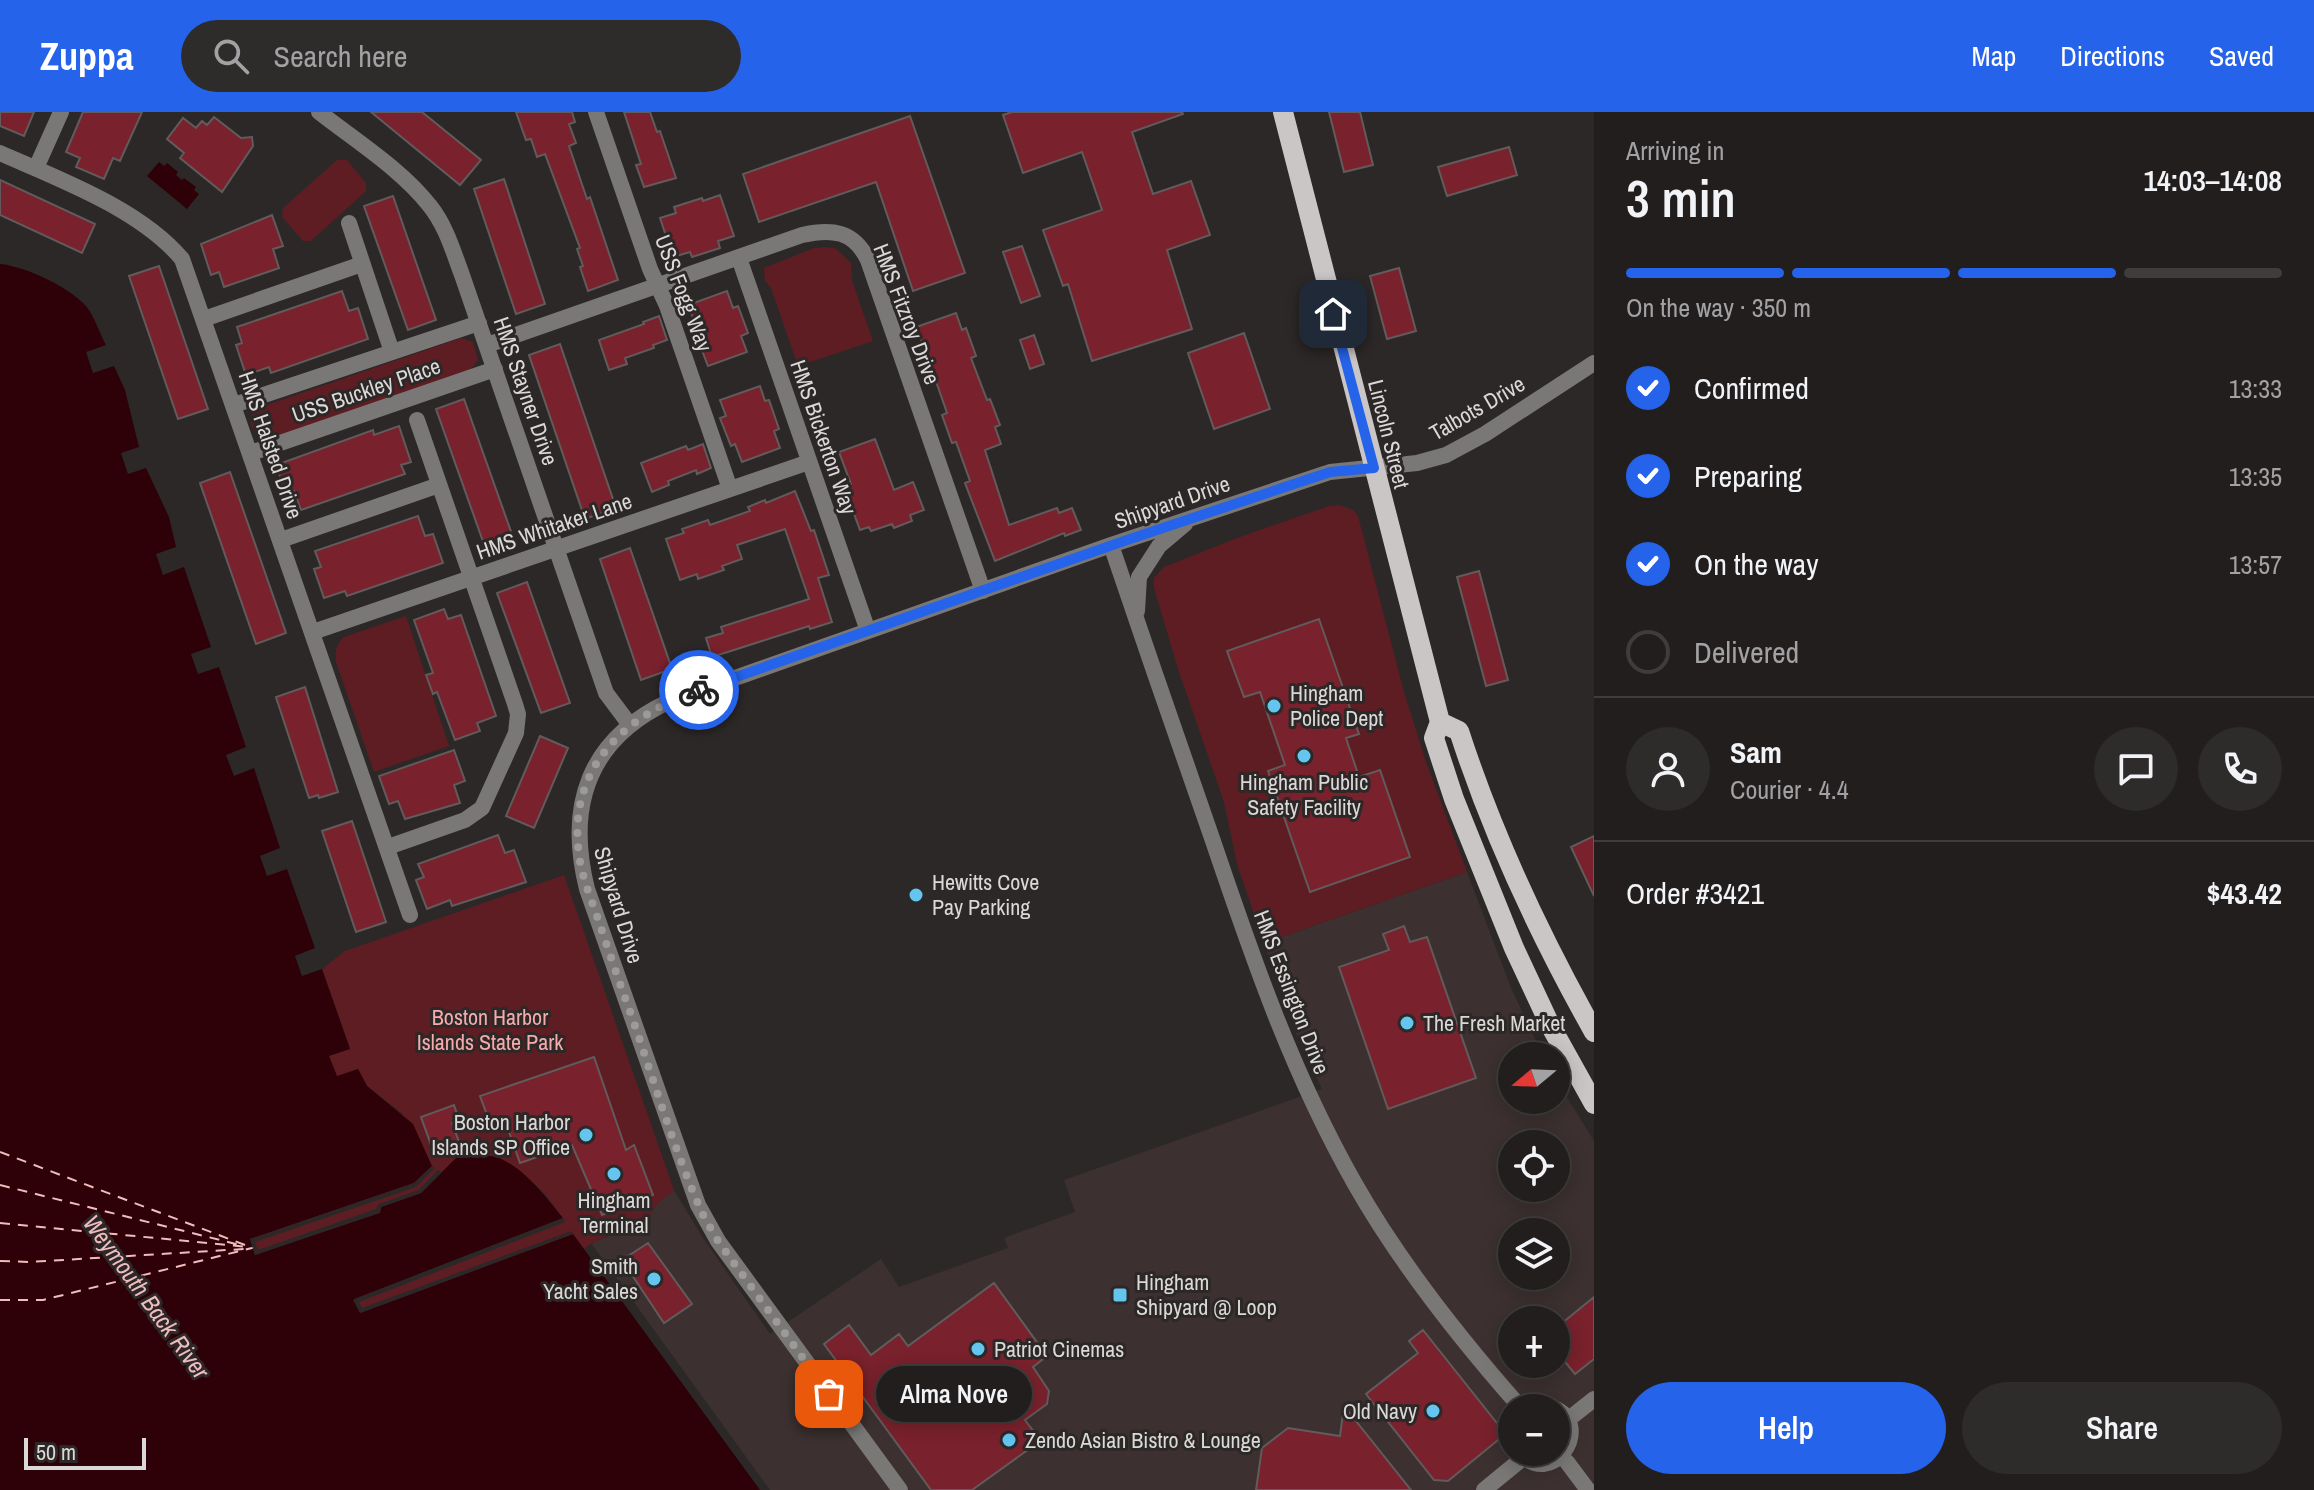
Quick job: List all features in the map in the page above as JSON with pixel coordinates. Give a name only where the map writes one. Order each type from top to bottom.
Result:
[{"type":"main road","name":"Lincoln Street","points":[[1283,112],[1440,722],[1434,738],[1454,799],[1514,948],[1550,1025],[1594,1104]]},
{"type":"main road","name":"Lincoln Street","points":[[1440,722],[1459,731],[1497,835],[1561,974],[1594,1032]]},
{"type":"street","points":[[36,168],[61,112]]},
{"type":"street","name":"HMS Stayner Drive","points":[[319,112],[407,183],[431,208],[449,239],[606,693],[630,725]]},
{"type":"street","name":"USS Fogg Way","points":[[596,112],[730,489]]},
{"type":"street","name":"HMS Halsted Drive","points":[[0,153],[135,217],[164,239],[182,259],[410,915]]},
{"type":"street","points":[[349,223],[392,352]]},
{"type":"street","name":"HMS Fitzroy Drive","points":[[487,345],[802,235],[840,232],[852,238],[862,249],[983,591]]},
{"type":"street","name":"HMS Bickerton Way","points":[[739,258],[868,631]]},
{"type":"street","points":[[204,319],[362,264]]},
{"type":"street","name":"USS Buckley Place","points":[[234,405],[479,323]]},
{"type":"street","name":"Talbots Drive","points":[[1374,468],[1417,463],[1446,455],[1485,434],[1594,363]]},
{"type":"street","name":"USS Buckley Place","points":[[251,453],[495,369]]},
{"type":"street","points":[[388,847],[475,815],[488,798],[516,733],[518,714],[417,420]]},
{"type":"street","name":"HMS Whitaker Lane","points":[[313,632],[809,462]]},
{"type":"street","name":"Shipyard Drive","points":[[900,1490],[718,1241],[698,1205],[587,889],[579,857],[580,808],[586,786],[608,747],[630,725],[670,701],[1191,518],[1330,472],[1374,468]]},
{"type":"street","points":[[281,540],[439,485]]},
{"type":"street","points":[[1136,620],[1139,577],[1159,546],[1191,518]]},
{"type":"street","name":"HMS Essington Drive","points":[[1111,545],[1261,983],[1318,1114],[1354,1182],[1391,1242],[1509,1394]]},
{"type":"street","points":[[1570,1408],[1594,1399]]},
{"type":"street","points":[[1570,1425],[1578,1436],[1570,1458]]},
{"type":"street","points":[[1484,1490],[1509,1466]]},
{"type":"street","points":[[1536,1466],[1561,1466]]},
{"type":"street","points":[[1570,1466],[1588,1490]]},
{"type":"shaded area","points":[[1467,872],[1511,988],[1536,1042],[1498,1042],[1498,1114],[1570,1114],[1570,1102],[1594,1141],[1594,1490],[770,1490],[591,1243],[632,1227],[640,1227],[656,1204],[674,1190],[701,1235],[770,1334],[881,1259],[899,1287],[1008,1248],[1004,1238],[1075,1212],[1064,1180],[1322,1089],[1296,1033],[1264,943]]},
{"type":"green space","points":[[337,160],[347,160],[366,183],[366,191],[311,241],[303,241],[282,217],[283,208]]},
{"type":"green space","points":[[814,248],[835,248],[851,263],[852,281],[873,341],[798,366],[771,288],[765,281],[764,268]]},
{"type":"green space","points":[[461,338],[473,342],[478,360],[470,370],[269,439],[257,434],[251,426],[252,416],[261,407]]},
{"type":"green space","points":[[1339,505],[1353,510],[1358,516],[1404,692],[1467,872],[1264,943],[1237,864],[1224,802],[1178,669],[1154,588],[1154,578],[1164,567],[1237,538]]},
{"type":"green space","points":[[406,616],[449,746],[374,772],[336,662],[336,651],[344,637]]},
{"type":"green space","name":"Boston Harbor Islands State Park","points":[[564,875],[674,1190],[652,1209],[649,1225],[607,1236],[584,1249],[573,1235],[360,1313],[353,1300],[562,1219],[541,1190],[519,1174],[459,1156],[421,1193],[380,1212],[255,1255],[250,1239],[403,1114],[367,1086],[358,1069],[337,1077],[329,1056],[350,1048],[322,969],[345,951]]},
{"type":"water","points":[[159,162],[164,166],[167,163],[182,180],[184,178],[196,187],[194,190],[199,194],[187,209],[147,176]]},
{"type":"water","name":"Weymouth Back River","points":[[0,264],[49,280],[73,294],[94,319],[106,345],[86,352],[93,373],[114,366],[125,390],[139,447],[121,453],[128,474],[146,468],[169,517],[176,547],[156,554],[163,575],[184,567],[211,647],[191,654],[198,674],[219,667],[246,747],[226,755],[234,776],[254,768],[280,848],[260,856],[267,876],[287,869],[315,948],[295,956],[302,976],[322,969],[350,1049],[329,1056],[337,1076],[358,1069],[367,1086],[413,1124],[432,1166],[414,1183],[250,1239],[255,1255],[380,1213],[381,1207],[421,1193],[458,1156],[487,1155],[501,1159],[522,1172],[563,1218],[354,1299],[360,1313],[573,1234],[760,1490],[0,1490]]},
{"type":"pier","points":[[432,1166],[435,1168],[416,1187],[255,1242],[258,1250],[376,1209],[379,1204],[419,1190],[438,1170],[442,1172],[421,1193],[381,1207],[380,1212],[255,1255],[250,1239],[414,1183]]},
{"type":"pier","points":[[563,1218],[565,1222],[359,1302],[362,1308],[571,1231],[573,1234],[360,1313],[353,1300]]},
{"type":"building","points":[[0,112],[34,112],[24,136],[0,126]]},
{"type":"building","points":[[83,112],[142,112],[120,161],[113,158],[104,179],[76,167],[80,158],[66,152]]},
{"type":"building","points":[[371,112],[422,112],[481,160],[460,185]]},
{"type":"building","points":[[516,112],[572,112],[575,122],[569,124],[576,143],[569,146],[618,280],[588,291],[580,267],[583,266],[577,249],[580,248],[545,154],[537,157],[531,139],[526,140]]},
{"type":"building","points":[[624,112],[650,112],[676,178],[644,187],[636,165],[641,164]]},
{"type":"building","points":[[1012,112],[1182,112],[1132,132],[1153,194],[1191,181],[1210,235],[1167,250],[1192,329],[1092,361],[1068,284],[1063,286],[1043,230],[1102,210],[1082,152],[1023,173],[1003,115]]},
{"type":"building","points":[[1329,112],[1360,112],[1373,165],[1344,172]]},
{"type":"building","points":[[910,116],[965,273],[913,291],[876,182],[759,222],[743,174]]},
{"type":"building","points":[[214,117],[241,138],[252,137],[253,146],[222,192],[180,158],[184,153],[167,139],[183,118],[196,128],[202,121],[207,125]]},
{"type":"building","points":[[1509,147],[1517,175],[1447,196],[1438,167]]},
{"type":"building","points":[[504,179],[545,304],[516,314],[474,189]]},
{"type":"building","points":[[0,180],[95,224],[82,253],[0,215]]},
{"type":"building","points":[[720,195],[734,236],[718,241],[720,248],[692,257],[690,252],[673,257],[660,218],[676,213],[674,207]]},
{"type":"building","points":[[393,196],[436,320],[408,330],[364,206]]},
{"type":"building","points":[[272,215],[283,246],[273,249],[279,268],[224,287],[219,272],[211,275],[201,244]]},
{"type":"building","points":[[1022,246],[1040,296],[1021,303],[1003,252]]},
{"type":"building","points":[[159,266],[208,409],[178,419],[129,276]]},
{"type":"building","points":[[1399,268],[1416,331],[1387,339],[1370,276]]},
{"type":"building","points":[[342,291],[349,311],[358,308],[368,339],[271,373],[269,367],[246,375],[236,345],[242,343],[237,327]]},
{"type":"building","points":[[727,291],[733,308],[738,306],[748,333],[741,336],[747,352],[708,366],[701,348],[697,350],[688,323],[694,321],[688,305]]},
{"type":"building","points":[[956,313],[962,330],[966,328],[976,356],[971,358],[1000,425],[995,427],[1001,444],[985,450],[1009,525],[1057,508],[1059,513],[1072,508],[1081,530],[1065,536],[1064,533],[995,561],[965,483],[970,481],[956,442],[952,443],[942,415],[947,413],[938,387],[932,372],[927,373],[917,345],[922,343],[916,327]]},
{"type":"building","points":[[659,316],[667,340],[625,358],[627,364],[609,370],[599,340]]},
{"type":"building","points":[[1244,333],[1270,409],[1214,429],[1188,353]]},
{"type":"building","points":[[1034,335],[1044,364],[1030,369],[1020,340]]},
{"type":"building","points":[[560,344],[616,508],[585,519],[529,355]]},
{"type":"building","points":[[760,386],[765,401],[769,400],[779,429],[774,431],[780,448],[742,462],[735,444],[731,446],[720,418],[726,416],[720,400]]},
{"type":"building","points":[[464,399],[514,540],[486,550],[436,409]]},
{"type":"building","points":[[399,426],[411,462],[401,465],[405,474],[301,510],[294,491],[286,494],[276,465],[373,430],[374,435]]},
{"type":"building","points":[[875,439],[894,490],[913,482],[924,510],[910,515],[912,521],[894,528],[892,524],[871,531],[869,527],[860,530],[844,487],[851,484],[839,452]]},
{"type":"building","points":[[703,444],[711,468],[697,474],[696,470],[668,481],[669,485],[652,492],[641,463],[686,446],[688,450]]},
{"type":"building","points":[[230,472],[286,633],[256,644],[200,483]]},
{"type":"building","points":[[795,491],[811,531],[814,530],[829,575],[818,578],[832,622],[810,629],[809,626],[712,657],[706,638],[723,633],[721,627],[809,599],[785,529],[737,545],[742,559],[722,566],[724,570],[698,579],[697,574],[680,580],[666,539],[684,533],[682,529],[708,520],[710,525],[750,511],[748,507],[765,500],[766,503]]},
{"type":"building","points":[[418,516],[425,536],[433,534],[443,563],[347,596],[345,591],[324,598],[314,569],[321,567],[315,551]]},
{"type":"building","points":[[630,548],[672,669],[641,680],[600,559]]},
{"type":"building","points":[[1479,571],[1508,680],[1486,686],[1457,577]]},
{"type":"building","points":[[527,582],[570,703],[541,713],[497,593]]},
{"type":"building","points":[[444,609],[448,619],[461,615],[496,716],[477,723],[480,731],[455,740],[437,692],[433,694],[426,675],[433,673],[414,620]]},
{"type":"building","name":"Hingham Public Safety Facility","points":[[1319,619],[1359,734],[1346,738],[1359,777],[1380,770],[1410,857],[1310,892],[1268,771],[1285,765],[1260,692],[1244,697],[1227,651]]},
{"type":"building","points":[[305,687],[338,792],[319,798],[318,795],[309,798],[276,697]]},
{"type":"building","points":[[540,736],[568,748],[534,828],[506,816]]},
{"type":"building","points":[[454,750],[465,781],[454,785],[460,803],[405,819],[398,801],[389,804],[379,776]]},
{"type":"building","points":[[352,821],[386,922],[356,932],[322,831]]},
{"type":"building","points":[[498,835],[505,853],[514,850],[526,882],[452,906],[450,900],[427,909],[416,880],[424,877],[418,864]]},
{"type":"building","points":[[1594,836],[1594,896],[1571,847]]},
{"type":"building","name":"The Fresh Market","points":[[1404,926],[1410,942],[1427,937],[1476,1078],[1388,1109],[1339,967],[1389,950],[1383,934]]},
{"type":"building","points":[[594,1057],[626,1150],[634,1145],[653,1195],[602,1215],[572,1145],[520,1163],[507,1126],[493,1131],[480,1096]]},
{"type":"building","points":[[454,1105],[459,1120],[452,1123],[461,1147],[435,1156],[421,1117]]},
{"type":"building","points":[[648,1243],[692,1304],[664,1323],[622,1260]]},
{"type":"building","points":[[994,1283],[1047,1356],[1033,1367],[1049,1391],[1047,1404],[1025,1420],[1037,1436],[1036,1444],[972,1490],[931,1490],[824,1344],[849,1325],[871,1355],[899,1334],[908,1346]]},
{"type":"building","points":[[1594,1297],[1594,1359],[1575,1374],[1570,1368],[1570,1317]]},
{"type":"building","name":"Old Navy","points":[[1423,1330],[1498,1424],[1498,1440],[1448,1481],[1434,1480],[1366,1394],[1418,1353],[1409,1341]]},
{"type":"building","points":[[1344,1406],[1411,1490],[1256,1490],[1262,1448],[1288,1428],[1340,1436]]},
{"type":"ferry route","points":[[0,1152],[253,1248]]},
{"type":"ferry route","points":[[0,1185],[244,1246]]},
{"type":"ferry route","points":[[0,1223],[248,1247]]},
{"type":"ferry route","points":[[0,1300],[43,1300],[252,1248]]},
{"type":"ferry route","points":[[0,1261],[29,1262],[244,1249]]},
{"type":"way so far","points":[[699,690],[649,711],[619,733],[608,747],[586,786],[580,808],[577,834],[579,857],[587,889],[698,1205],[718,1241],[829,1394]]},
{"type":"place","name":"Hingham Police Dept","points":[[1274,706]]},
{"type":"place","name":"Hingham Public Safety Facility","points":[[1304,756]]},
{"type":"place","name":"Hewitts Cove Pay Parking","points":[[916,895]]},
{"type":"place","name":"The Fresh Market","points":[[1407,1023]]},
{"type":"place","name":"Boston Harbor Islands SP Office","points":[[586,1135]]},
{"type":"place","name":"Hingham Terminal","points":[[614,1174]]},
{"type":"place","name":"Smith Yacht Sales","points":[[654,1279]]},
{"type":"place","name":"Hingham Shipyard @ Loop","points":[[1120,1295]]},
{"type":"place","name":"Patriot Cinemas","points":[[978,1349]]},
{"type":"place","name":"Alma Nove","points":[[829,1394]]},
{"type":"place","name":"Old Navy","points":[[1433,1411]]},
{"type":"place","name":"Zendo Asian Bistro & Lounge","points":[[1009,1440]]},
{"type":"route","points":[[699,690],[1330,472],[1374,468],[1333,314]]}]
